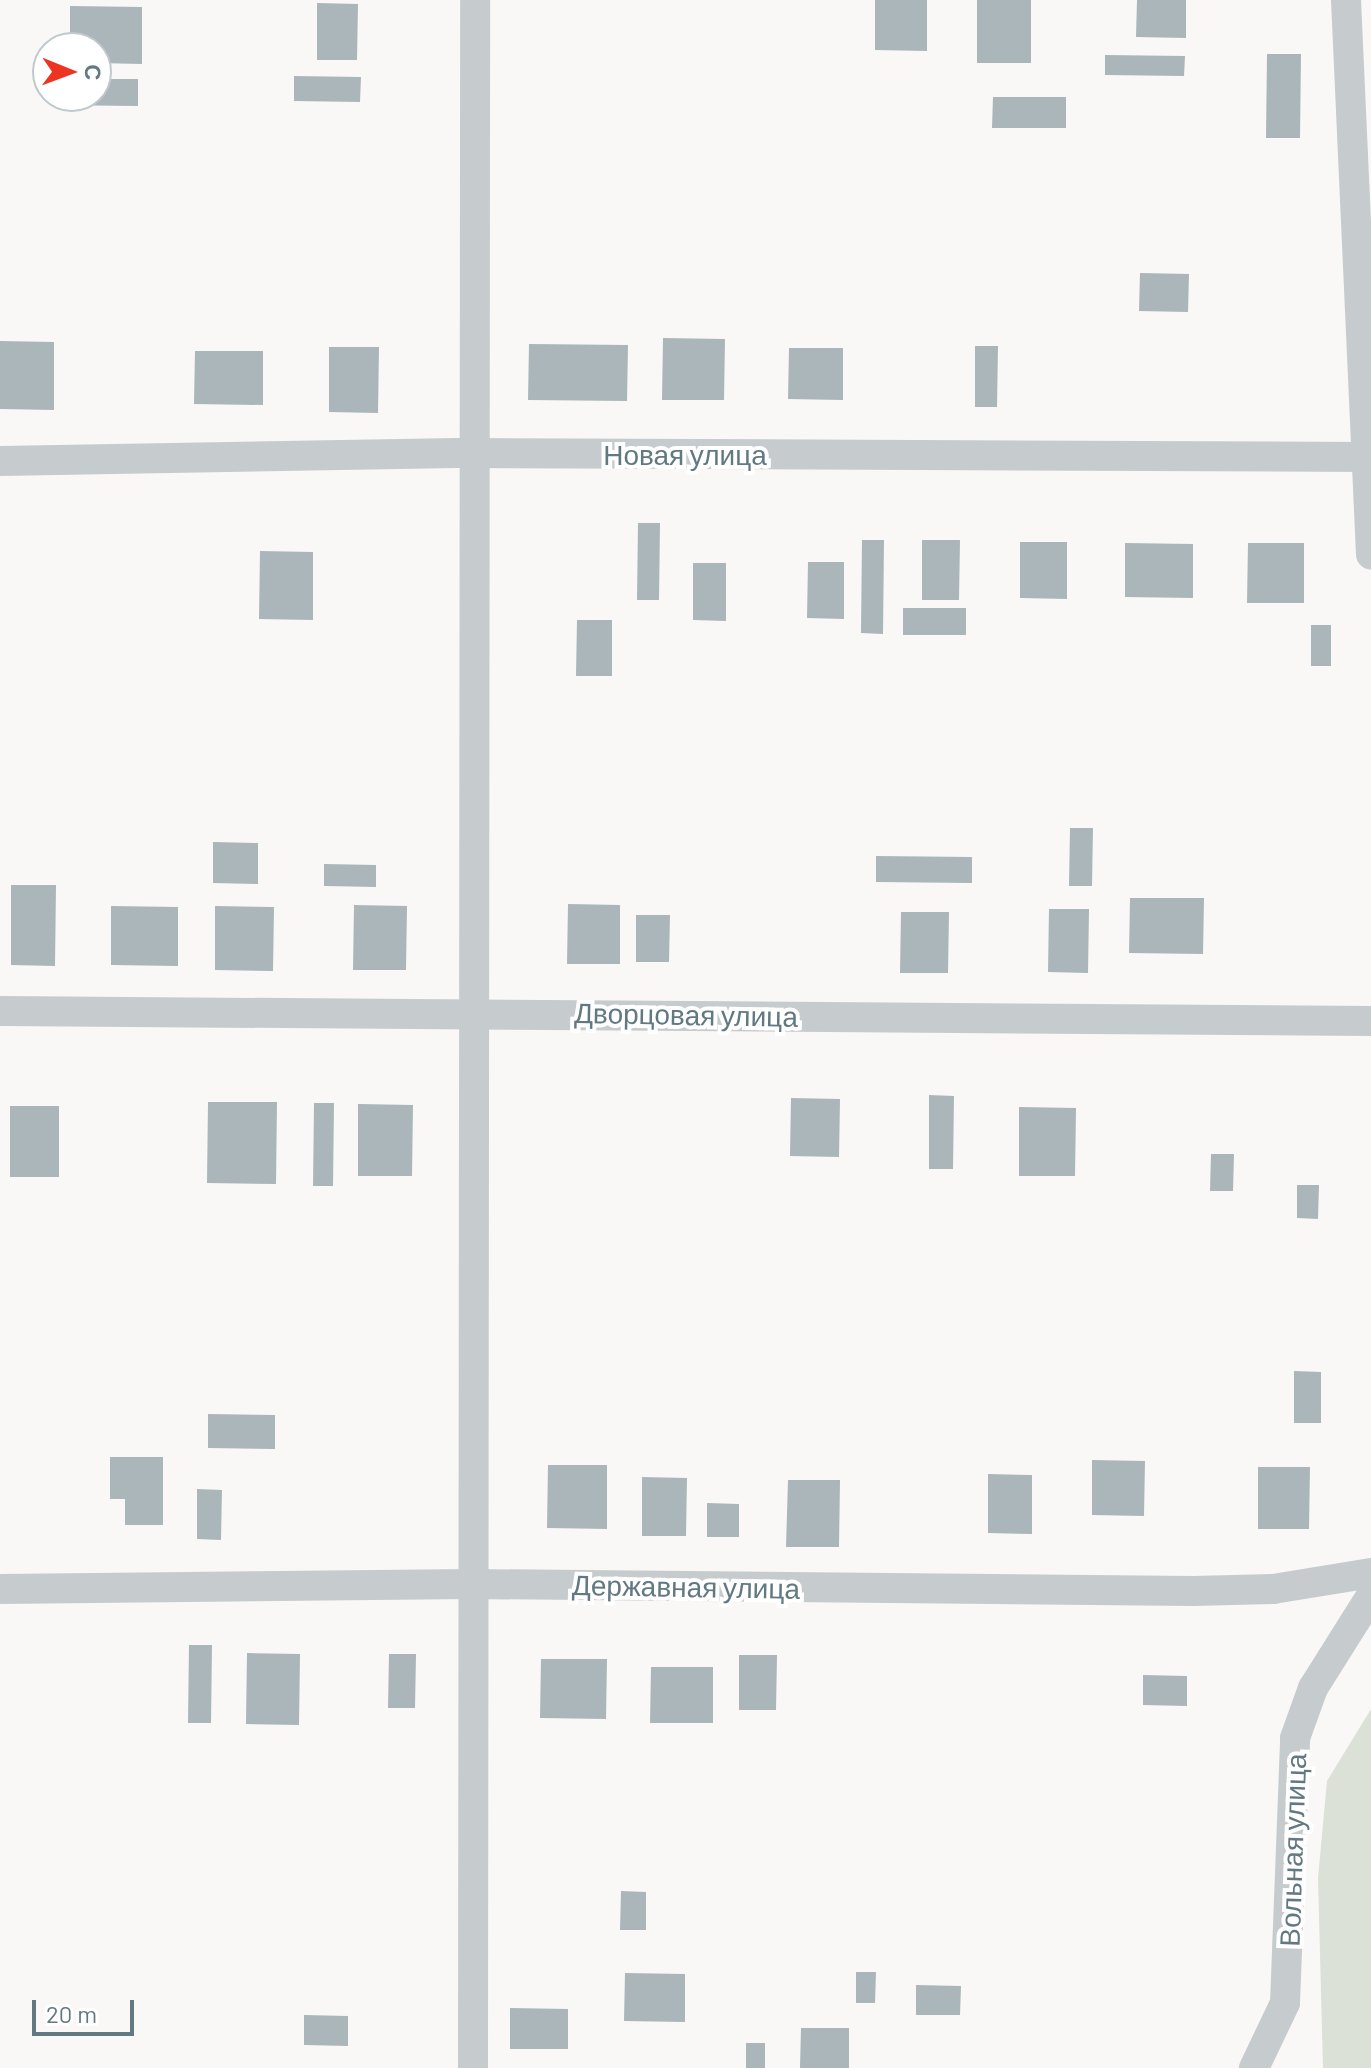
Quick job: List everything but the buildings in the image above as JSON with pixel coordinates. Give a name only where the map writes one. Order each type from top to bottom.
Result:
[{"type":"street","points":[[473,2068],[470,1012],[475,0]]},
{"type":"street","points":[[1346,0],[1370,457],[1371,554]]},
{"type":"street","name":"Новая улица","points":[[0,461],[471,453],[1370,457]]},
{"type":"street","name":"Дворцовая улица","points":[[0,1011],[470,1012],[1371,1021]]},
{"type":"street","name":"Державная улица","points":[[0,1589],[471,1584],[1193,1591],[1286,1587],[1371,1573]]},
{"type":"street","name":"Вольная улица","points":[[1254,2068],[1285,2003],[1295,1738],[1313,1688],[1371,1596]]},
{"type":"shaded area","points":[[1371,1709],[1371,2068],[1323,2068],[1318,1878],[1327,1781]]}]
